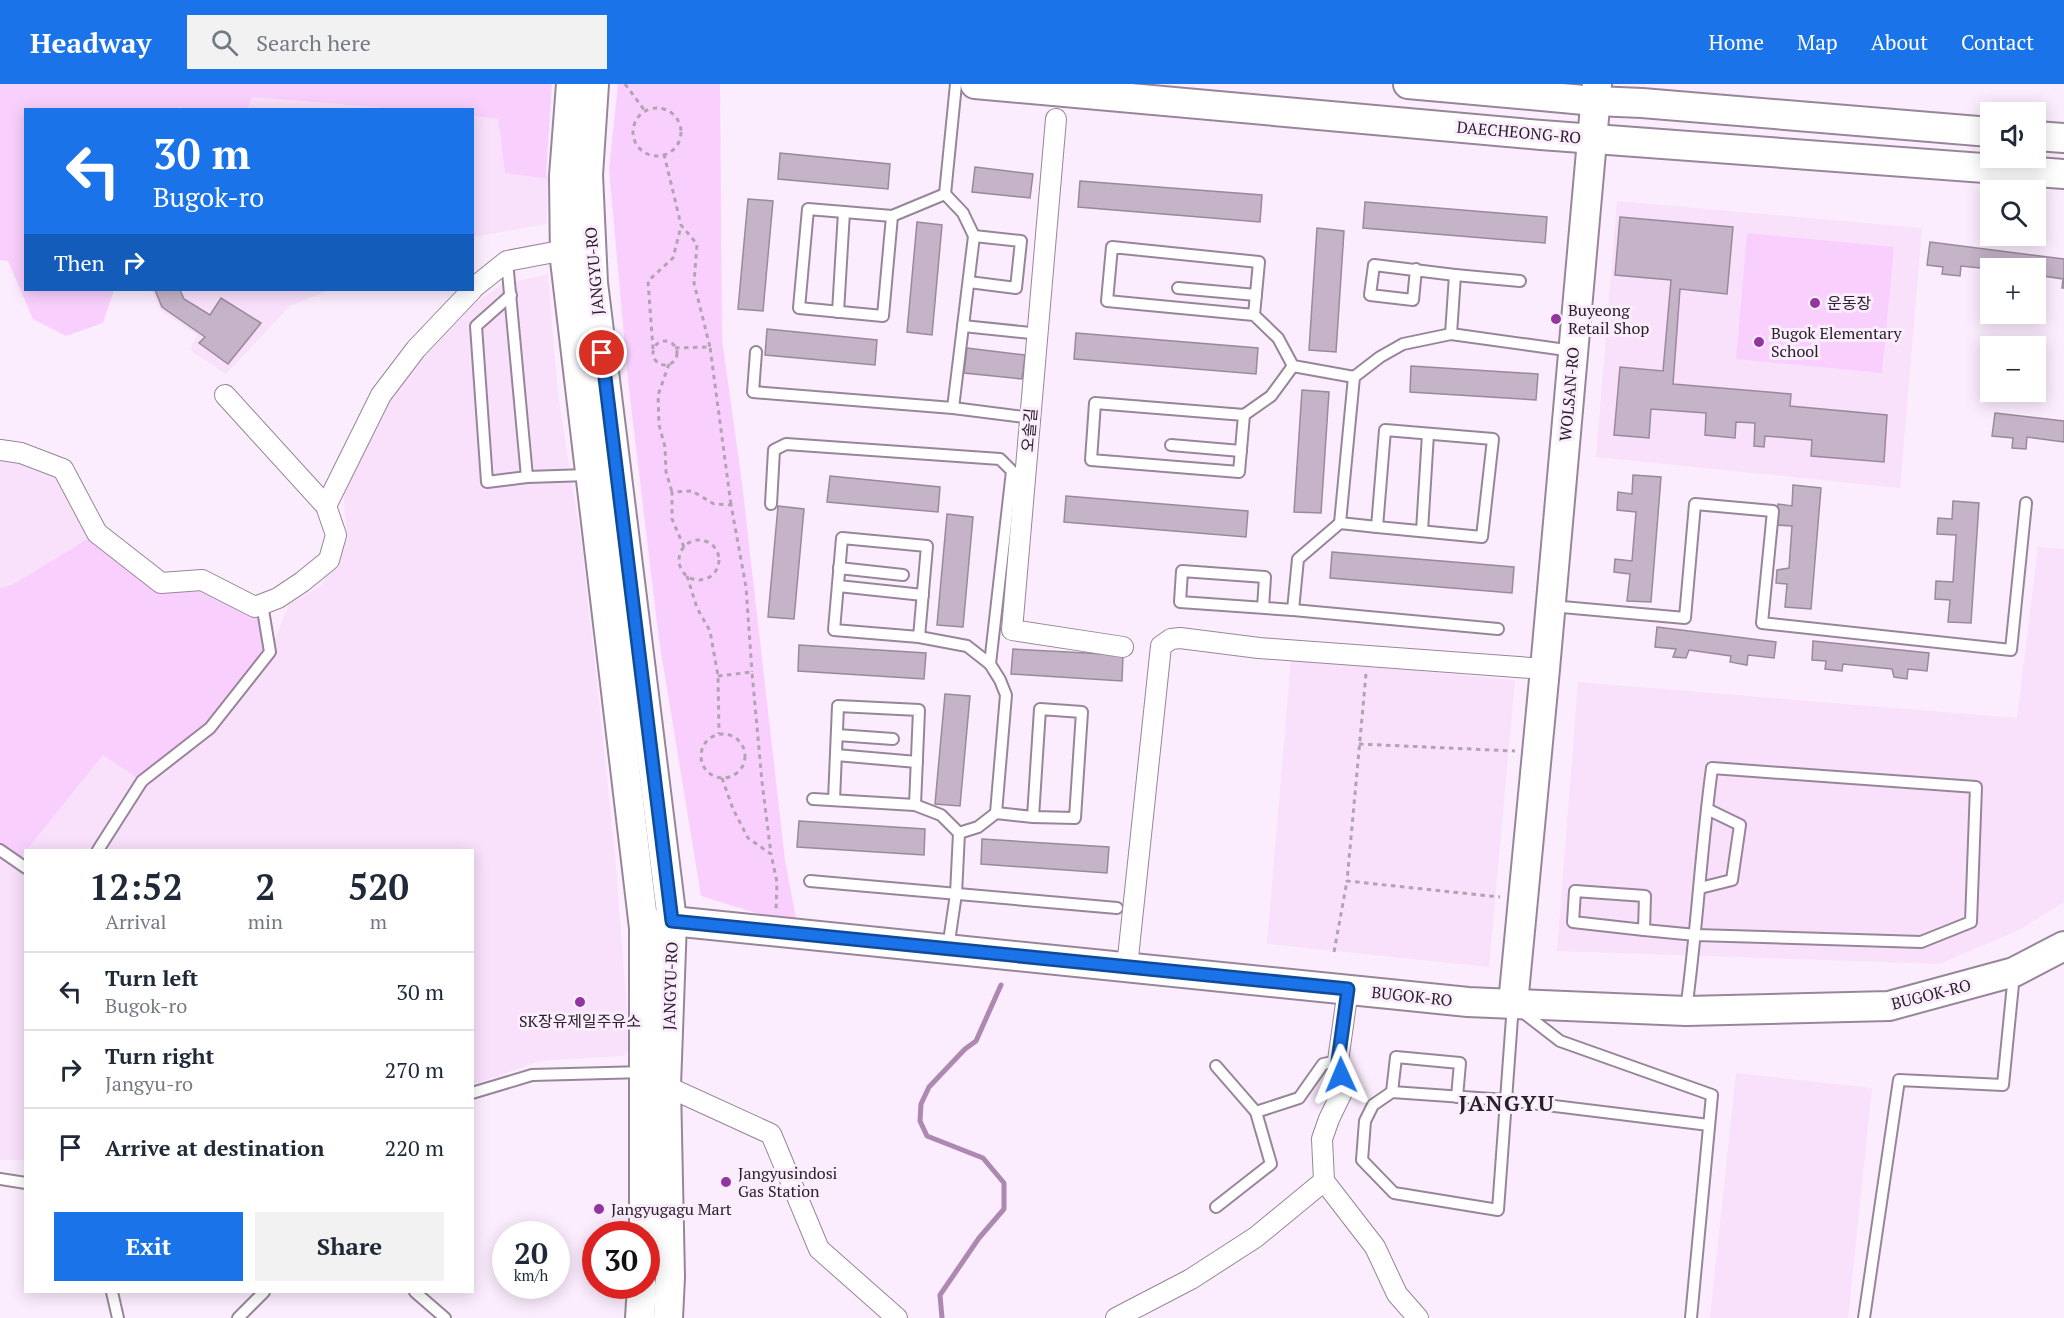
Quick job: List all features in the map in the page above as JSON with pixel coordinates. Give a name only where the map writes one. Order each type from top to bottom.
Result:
[{"type":"main road","name":"JANGYU-RO","points":[[571,84],[564,176],[565,250],[644,928],[670,1277],[668,1318]]},
{"type":"main road","name":"JANGYU-RO","points":[[594,84],[588,175],[593,283],[672,921],[655,1079],[645,1221]]},
{"type":"main road","name":"DAECHEONG-RO","points":[[975,84],[1592,139],[2064,174]]},
{"type":"main road","points":[[1408,84],[1596,93],[1665,105],[1980,131]]},
{"type":"main road","name":"WOLSAN-RO","points":[[1513,1004],[1596,93]]},
{"type":"main road","points":[[2046,137],[2064,138]]},
{"type":"main road","name":"BUGOK-RO","points":[[644,928],[672,921],[1468,1002],[1686,1011],[1889,1006],[2014,972],[2064,946]]},
{"type":"main road","points":[[640,1318],[641,1299]]},
{"type":"street","name":"오솔길","points":[[1056,119],[1012,630],[1123,647]]},
{"type":"street","points":[[474,287],[507,261],[565,250]]},
{"type":"street","points":[[326,506],[381,395],[416,349],[470,291]]},
{"type":"street","points":[[0,450],[21,453],[63,469],[98,533],[161,583],[202,580],[255,607],[278,598],[329,560],[336,535],[326,506],[225,394]]},
{"type":"street","points":[[1127,967],[1161,646],[1171,639],[1180,638],[1259,648],[1545,669]]},
{"type":"street","points":[[1348,989],[1338,1061],[1344,1088],[1322,1139],[1324,1180],[1375,1247],[1397,1294],[1418,1318]]},
{"type":"street","points":[[655,1079],[771,1134],[819,1249],[897,1318]]},
{"type":"street","points":[[1116,1318],[1191,1279],[1256,1237],[1324,1180]]},
{"type":"lane","points":[[945,195],[956,84]]},
{"type":"lane","points":[[892,216],[883,316],[799,308],[808,209],[892,216],[945,195]]},
{"type":"lane","points":[[945,195],[963,213],[974,236],[953,408]]},
{"type":"lane","points":[[838,312],[844,212]]},
{"type":"lane","points":[[969,282],[1016,288],[1022,241],[974,236]]},
{"type":"lane","points":[[1254,315],[1259,262],[1112,248],[1107,301],[1254,315],[1278,338],[1293,366]]},
{"type":"lane","points":[[507,261],[527,477]]},
{"type":"lane","points":[[1416,269],[1413,300],[1370,295],[1374,265],[1416,269],[1520,281]]},
{"type":"lane","points":[[1451,334],[1455,274]]},
{"type":"lane","points":[[1178,288],[1256,295]]},
{"type":"lane","points":[[511,295],[476,326],[487,482],[527,477],[591,475]]},
{"type":"lane","points":[[963,326],[1030,333]]},
{"type":"lane","points":[[1293,610],[1298,560],[1341,523],[1354,377],[1380,357],[1403,345],[1451,334],[1573,351]]},
{"type":"lane","points":[[756,352],[753,392],[953,408],[1024,417]]},
{"type":"lane","points":[[1293,366],[1354,377]]},
{"type":"lane","points":[[1244,415],[1239,472],[1091,460],[1095,403],[1244,415],[1271,396],[1293,366]]},
{"type":"lane","points":[[1341,523],[1377,527],[1482,537],[1493,439],[1385,430],[1377,527]]},
{"type":"lane","points":[[1422,531],[1428,434]]},
{"type":"lane","points":[[771,504],[774,450],[786,444],[1000,459],[1012,471],[990,664]]},
{"type":"lane","points":[[1171,445],[1241,451]]},
{"type":"lane","points":[[1551,606],[1685,618],[1695,504],[1773,511],[1762,623],[2011,650],[2026,503]]},
{"type":"lane","points":[[920,637],[927,546],[842,538],[834,630],[920,637],[967,646],[990,664],[1000,680],[1006,695],[996,813]]},
{"type":"lane","points":[[839,568],[903,575]]},
{"type":"lane","points":[[1263,608],[1265,577],[1182,571],[1180,602],[1498,629]]},
{"type":"lane","points":[[838,586],[923,595]]},
{"type":"lane","points":[[99,849],[142,781],[210,728],[270,652],[262,604]]},
{"type":"lane","points":[[834,800],[838,706],[919,710],[915,805]]},
{"type":"lane","points":[[960,833],[978,827],[996,813],[1033,817],[1075,818],[1082,712],[1040,709],[1033,817]]},
{"type":"lane","points":[[837,735],[893,739]]},
{"type":"lane","points":[[836,755],[917,762]]},
{"type":"lane","points":[[1644,930],[1646,896],[1575,891],[1573,922],[1644,930],[1696,935],[1921,942],[1971,922],[1976,787],[1712,768],[1696,935],[1686,1011]]},
{"type":"lane","points":[[813,799],[915,805],[941,815],[960,833]]},
{"type":"lane","points":[[1700,888],[1732,880],[1740,825],[1707,809]]},
{"type":"lane","points":[[948,949],[956,894],[960,833]]},
{"type":"lane","points":[[0,850],[24,867]]},
{"type":"lane","points":[[810,881],[1117,908]]},
{"type":"lane","points":[[1864,1318],[1899,1080],[2003,1084],[2014,972]]},
{"type":"lane","points":[[1513,1004],[1506,1100],[1498,1209],[1394,1194],[1362,1160],[1365,1121],[1373,1105],[1392,1092],[1506,1100],[1709,1125]]},
{"type":"lane","points":[[1513,1004],[1560,1041],[1712,1095],[1691,1318]]},
{"type":"lane","points":[[1392,1092],[1396,1057],[1460,1063],[1457,1097]]},
{"type":"lane","points":[[1256,1112],[1299,1098],[1323,1064],[1338,1061]]},
{"type":"lane","points":[[1216,1065],[1256,1112],[1271,1164],[1216,1207]]},
{"type":"lane","points":[[474,1092],[532,1075],[655,1079]]},
{"type":"lane","points":[[0,1179],[24,1183]]},
{"type":"lane","points":[[112,1293],[118,1318]]},
{"type":"lane","points":[[238,1318],[263,1293]]},
{"type":"lane","points":[[416,1293],[445,1318]]},
{"type":"path","points":[[626,84],[645,111]]},
{"type":"path","points":[[661,108],[668,111],[679,122],[680,138],[671,151],[664,154],[649,154],[637,144],[634,137],[635,122],[645,111],[661,108]]},
{"type":"path","points":[[664,154],[681,225],[697,244],[693,283],[710,347],[731,505],[746,586],[762,782],[777,882],[776,912]]},
{"type":"path","points":[[669,364],[658,363],[653,357],[648,280],[673,258],[681,225]]},
{"type":"path","points":[[653,349],[662,342],[670,342],[675,348],[676,355],[669,364],[658,395],[659,425],[665,447],[666,472],[672,492],[672,519],[684,547]]},
{"type":"path","points":[[675,348],[710,347]]},
{"type":"path","points":[[672,492],[692,491],[714,504],[731,505]]},
{"type":"path","points":[[687,576],[699,580],[706,579],[716,571],[719,559],[714,547],[709,543],[696,541],[684,547],[679,559],[697,608],[710,631],[718,676],[719,734]]},
{"type":"path","points":[[1334,952],[1347,881],[1368,656]]},
{"type":"path","points":[[718,676],[752,672]]},
{"type":"path","points":[[719,734],[739,741],[744,755],[744,762],[735,774],[722,778],[709,772],[701,761],[703,747],[712,736],[719,734]]},
{"type":"path","points":[[1359,744],[1517,751]]},
{"type":"path","points":[[722,778],[733,809],[748,838],[771,854]]},
{"type":"path","points":[[1347,881],[1502,898]]},
{"type":"shaded area","points":[[0,84],[552,84],[546,175],[548,179],[505,173],[498,119],[474,116],[474,108],[384,108],[252,97],[248,108],[24,108],[24,291],[114,291],[103,323],[66,336],[33,319],[8,261],[0,260]]},
{"type":"shaded area","points":[[618,84],[720,84],[722,339],[742,483],[785,860],[796,918],[775,919],[701,896],[659,640],[628,381],[609,169]]},
{"type":"shaded area","points":[[252,97],[384,108],[249,108]]},
{"type":"shaded area","points":[[474,116],[498,119],[505,173],[548,179],[546,224],[474,237]]},
{"type":"shaded area","name":"Bugok Elementary School","points":[[1617,201],[1922,228],[1900,488],[1596,457]]},
{"type":"shaded area","name":"운동장","points":[[1747,233],[1894,247],[1882,373],[1736,359]]},
{"type":"shaded area","points":[[548,274],[558,394],[582,547],[598,692],[616,866],[630,1049],[623,1056],[540,1061],[474,1085],[474,849],[27,849],[103,755],[270,652],[289,604],[321,586],[347,535],[343,490],[398,384],[478,301],[502,285]]},
{"type":"shaded area","points":[[151,291],[327,291],[290,306],[226,374],[190,350],[197,335],[161,311]]},
{"type":"shaded area","points":[[0,450],[63,469],[97,533],[12,585],[0,588]]},
{"type":"shaded area","points":[[97,533],[161,583],[202,580],[255,607],[270,652],[210,728],[142,781],[103,755],[27,849],[24,849],[24,853],[17,862],[0,850],[0,588],[12,585]]},
{"type":"shaded area","points":[[2038,547],[2064,549],[2064,902],[2019,930],[1940,964],[1557,951],[1578,682],[2017,718]]},
{"type":"shaded area","points":[[1291,659],[1515,680],[1489,967],[1267,944]]},
{"type":"shaded area","points":[[0,850],[17,862],[24,852],[24,1160],[0,1160]]},
{"type":"shaded area","points":[[1736,1073],[1872,1088],[1848,1318],[1710,1318]]},
{"type":"building","points":[[780,153],[890,164],[888,189],[778,179]]},
{"type":"building","points":[[975,167],[1033,174],[1030,198],[972,192]]},
{"type":"building","points":[[1080,181],[1262,195],[1260,222],[1078,207]]},
{"type":"building","points":[[748,199],[773,201],[763,311],[738,309]]},
{"type":"building","points":[[1365,202],[1547,217],[1545,243],[1363,228]]},
{"type":"building","points":[[1620,217],[1733,227],[1727,294],[1680,289],[1673,384],[1791,394],[1790,406],[1887,415],[1884,462],[1811,456],[1812,440],[1765,436],[1764,447],[1754,446],[1755,423],[1736,422],[1735,438],[1705,435],[1706,413],[1651,409],[1649,438],[1614,435],[1620,367],[1663,371],[1671,280],[1615,275]]},
{"type":"building","points":[[917,222],[942,225],[932,335],[907,332]]},
{"type":"building","points":[[1317,228],[1344,231],[1336,352],[1309,350]]},
{"type":"building","points":[[1930,242],[2064,259],[2064,288],[2062,288],[2063,279],[2046,276],[2046,258],[1980,258],[1980,268],[1961,266],[1960,276],[1942,274],[1943,267],[1927,265]]},
{"type":"building","points":[[155,291],[180,291],[184,299],[210,315],[221,298],[261,323],[228,364],[199,343],[205,337],[162,307]]},
{"type":"building","points":[[767,329],[877,340],[875,365],[765,355]]},
{"type":"building","points":[[1076,333],[1258,348],[1256,374],[1074,359]]},
{"type":"building","points":[[967,348],[1025,355],[1022,379],[964,373]]},
{"type":"building","points":[[1411,366],[1538,374],[1536,400],[1410,392]]},
{"type":"building","points":[[1302,390],[1329,392],[1321,513],[1294,512]]},
{"type":"building","points":[[1995,413],[2064,421],[2064,442],[2027,437],[2026,449],[2012,448],[2013,438],[1992,436]]},
{"type":"building","points":[[1633,475],[1661,477],[1651,602],[1627,601],[1630,574],[1614,572],[1615,559],[1632,561],[1636,512],[1617,510],[1618,492],[1632,494]]},
{"type":"building","points":[[830,476],[940,487],[938,512],[827,502]]},
{"type":"building","points":[[1793,485],[1821,488],[1811,609],[1785,607],[1787,584],[1776,583],[1777,570],[1789,568],[1792,526],[1776,525],[1778,504],[1792,506]]},
{"type":"building","points":[[1066,496],[1248,511],[1246,537],[1064,522]]},
{"type":"building","points":[[1953,501],[1979,503],[1971,623],[1948,622],[1950,600],[1935,599],[1936,581],[1953,582],[1956,535],[1937,534],[1938,518],[1952,519]]},
{"type":"building","points":[[778,506],[804,509],[794,619],[768,617]]},
{"type":"building","points":[[947,514],[973,517],[963,627],[937,625]]},
{"type":"building","points":[[1332,552],[1514,567],[1512,593],[1330,578]]},
{"type":"building","points":[[1657,627],[1776,642],[1774,658],[1748,655],[1747,665],[1730,662],[1731,656],[1689,650],[1686,658],[1673,657],[1676,649],[1655,647]]},
{"type":"building","points":[[1813,641],[1929,653],[1927,671],[1908,669],[1907,679],[1894,677],[1892,669],[1843,664],[1842,671],[1825,669],[1826,661],[1812,660]]},
{"type":"building","points":[[799,645],[926,653],[924,679],[798,671]]},
{"type":"building","points":[[1013,649],[1123,655],[1122,681],[1011,674]]},
{"type":"building","points":[[945,694],[970,696],[960,806],[935,804]]},
{"type":"building","points":[[799,821],[925,829],[924,855],[797,847]]},
{"type":"building","points":[[982,839],[1109,847],[1107,873],[981,864]]},
{"type":"waterway","points":[[942,1318],[940,1295],[979,1238],[1004,1209],[1004,1183],[983,1158],[927,1136],[920,1121],[921,1104],[929,1087],[965,1049],[976,1041],[1001,985]]},
{"type":"place","name":"운동장","points":[[1815,303]]},
{"type":"place","name":"Buyeong Retail Shop","points":[[1556,319]]},
{"type":"place","name":"Bugok Elementary School","points":[[1759,342]]},
{"type":"place","name":"SK장유제일주유소","points":[[580,1002]]},
{"type":"place","name":"Jangyusindosi Gas Station","points":[[726,1182]]},
{"type":"place","name":"Jangyugagu Mart","points":[[599,1209]]},
{"type":"district","name":"JANGYU","points":[[1507,1102]]},
{"type":"route","points":[[602,353],[672,921],[1348,989],[1338,1061],[1341,1075]]}]
